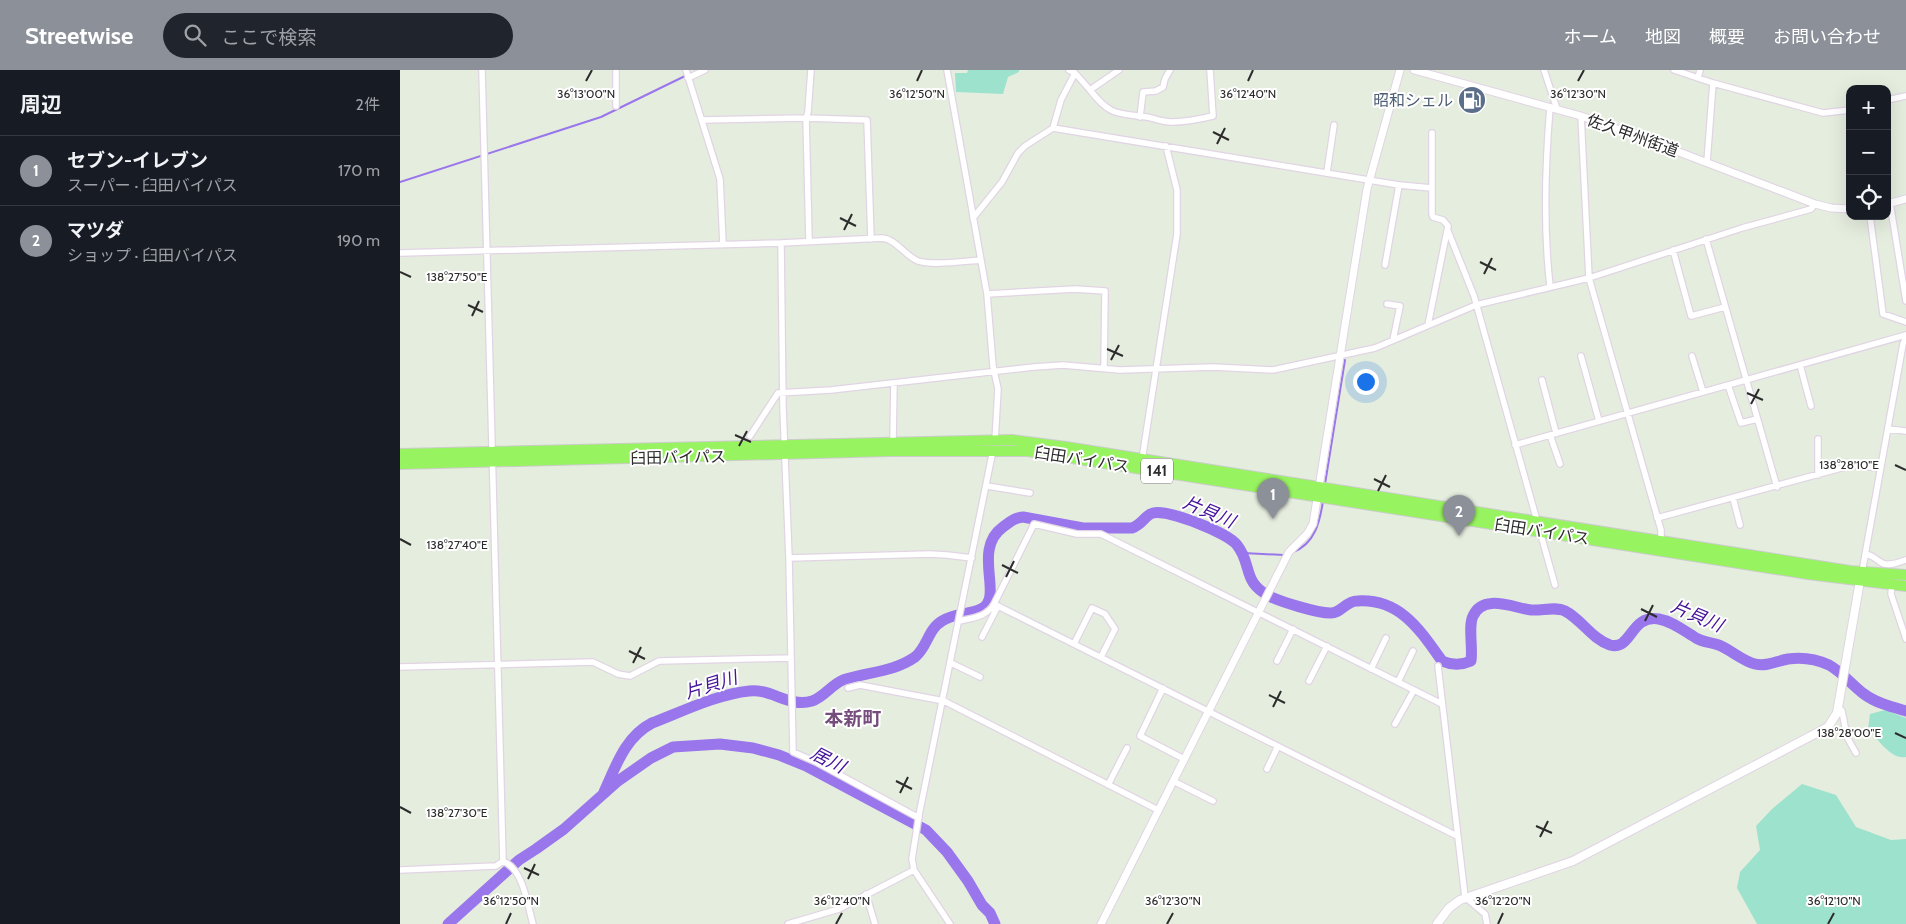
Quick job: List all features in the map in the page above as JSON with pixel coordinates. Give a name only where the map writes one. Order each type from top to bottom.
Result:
[{"type":"highway","name":"臼田バイパス","points":[[784,449],[893,442],[994,445],[1318,492],[1536,521],[1861,576],[1892,585],[1906,586]]},
{"type":"highway","name":"臼田バイパス","points":[[400,464],[493,457],[994,445],[1030,442],[1142,460],[1539,531],[1861,576],[1906,575]]},
{"type":"highway","name":"臼田バイパス","points":[[400,454],[493,457]]},
{"type":"main road","points":[[1437,924],[1449,908],[1465,897],[1561,866],[1616,840],[1820,733],[1832,723],[1838,707],[1861,576]]},
{"type":"street","points":[[482,70],[505,861],[515,872],[521,884],[533,924]]},
{"type":"street","points":[[705,70],[687,75],[720,179],[723,244]]},
{"type":"street","points":[[809,240],[806,118],[811,70]]},
{"type":"street","points":[[947,70],[987,294],[998,389],[994,445],[987,486],[918,820],[912,859],[914,870],[950,924]]},
{"type":"street","points":[[1090,90],[1119,70]]},
{"type":"street","points":[[1140,117],[1143,92],[1160,89],[1170,70]]},
{"type":"street","points":[[973,218],[1002,182],[1018,153],[1025,146],[1053,128],[1072,72],[1100,103],[1116,113],[1164,122],[1214,116],[1210,70]]},
{"type":"street","points":[[1102,924],[1289,552],[1311,528],[1314,520],[1370,179],[1400,70]]},
{"type":"street","name":"佐久甲州街道","points":[[1414,70],[1581,116],[1815,204],[1831,208],[1846,209]]},
{"type":"street","points":[[1544,70],[1553,108],[1545,175],[1546,247],[1550,286]]},
{"type":"street","points":[[1674,70],[1713,83],[1823,113],[1846,110]]},
{"type":"street","points":[[1698,78],[1700,70]]},
{"type":"street","points":[[616,71],[616,106]]},
{"type":"street","points":[[1707,162],[1713,83]]},
{"type":"street","points":[[1891,99],[1906,96]]},
{"type":"street","points":[[1581,116],[1589,278],[1658,518],[1661,541]]},
{"type":"street","points":[[702,120],[806,118],[867,120],[870,239]]},
{"type":"street","points":[[1327,172],[1334,125]]},
{"type":"street","points":[[1053,128],[1432,188]]},
{"type":"street","points":[[1432,133],[1433,218],[1447,223],[1448,231],[1474,296],[1555,585]]},
{"type":"street","points":[[1142,460],[1175,251],[1178,218],[1177,190],[1166,146]]},
{"type":"street","points":[[1385,265],[1399,184]]},
{"type":"street","points":[[1891,203],[1906,199]]},
{"type":"street","points":[[750,436],[776,394],[784,392],[894,384],[1034,366],[1064,365],[1120,370],[1212,366],[1273,370],[1375,348],[1476,305],[1589,278],[1706,239],[1811,210],[1815,204]]},
{"type":"street","points":[[1891,215],[1906,301]]},
{"type":"street","points":[[1870,220],[1882,314],[1906,322]]},
{"type":"street","points":[[1428,325],[1448,231]]},
{"type":"street","points":[[400,253],[781,243],[809,240],[886,238],[922,262],[981,260]]},
{"type":"street","points":[[1706,239],[1777,486]]},
{"type":"street","points":[[781,243],[784,449],[789,558],[793,752],[816,762],[918,820]]},
{"type":"street","points":[[1673,250],[1691,316],[1725,307]]},
{"type":"street","points":[[987,294],[1075,289],[1105,291],[1104,368]]},
{"type":"street","points":[[1387,304],[1400,306],[1393,340]]},
{"type":"street","points":[[1515,445],[1906,336],[1903,365],[1880,468],[1861,576]]},
{"type":"street","points":[[1581,356],[1599,421]]},
{"type":"street","points":[[1692,356],[1703,392]]},
{"type":"street","points":[[1800,365],[1811,406]]},
{"type":"street","points":[[1542,380],[1560,464]]},
{"type":"street","points":[[893,442],[894,384]]},
{"type":"street","points":[[1728,385],[1741,423],[1757,419]]},
{"type":"street","points":[[1888,429],[1906,431]]},
{"type":"street","points":[[1818,440],[1818,475]]},
{"type":"street","points":[[1658,518],[1853,465],[1880,468]]},
{"type":"street","points":[[987,486],[1030,493]]},
{"type":"street","points":[[1733,498],[1740,525]]},
{"type":"street","points":[[982,637],[1034,524],[1077,534],[1101,534],[1442,704]]},
{"type":"street","points":[[789,558],[930,554],[972,558]]},
{"type":"street","points":[[1865,554],[1872,555],[1883,564],[1893,564],[1906,560]]},
{"type":"street","points":[[1892,585],[1891,594],[1906,639]]},
{"type":"street","points":[[959,620],[986,613],[996,605]]},
{"type":"street","points":[[996,605],[1457,836]]},
{"type":"street","points":[[1074,644],[1092,608],[1105,614],[1115,629],[1101,657]]},
{"type":"street","points":[[1278,661],[1293,629]]},
{"type":"street","points":[[1371,669],[1386,638]]},
{"type":"street","points":[[1309,681],[1327,646]]},
{"type":"street","points":[[1398,682],[1414,651]]},
{"type":"street","points":[[400,667],[593,662],[618,674],[630,676],[659,661],[790,658]]},
{"type":"street","points":[[951,663],[980,678]]},
{"type":"street","points":[[1438,666],[1465,897],[1485,914],[1487,924]]},
{"type":"street","points":[[848,688],[860,685],[944,701],[1158,810]]},
{"type":"street","points":[[1163,688],[1140,736],[1184,759]]},
{"type":"street","points":[[1396,724],[1414,690]]},
{"type":"street","points":[[1838,707],[1842,711],[1847,737],[1856,753]]},
{"type":"street","points":[[1266,769],[1278,746]]},
{"type":"street","points":[[1108,785],[1127,748]]},
{"type":"street","points":[[1173,781],[1213,801]]},
{"type":"street","points":[[400,870],[496,866],[505,861]]},
{"type":"street","points":[[788,924],[826,914],[914,870]]},
{"type":"street","points":[[866,894],[875,924]]},
{"type":"shaded area","points":[[968,70],[1019,70],[1019,72],[1008,77],[1003,94],[956,92],[955,73],[967,73]]},
{"type":"shaded area","points":[[1885,710],[1906,718],[1906,757],[1900,757],[1890,752],[1868,729],[1870,714]]},
{"type":"shaded area","points":[[1802,784],[1836,795],[1856,827],[1891,840],[1906,839],[1906,924],[1757,924],[1737,888],[1740,872],[1760,850],[1756,826],[1772,809]]},
{"type":"waterway","points":[[400,182],[601,117],[685,76]]},
{"type":"waterway","points":[[1325,484],[1345,360]]},
{"type":"waterway","points":[[1293,552],[1311,538],[1318,524],[1323,501]]},
{"type":"waterway","name":"片貝川","points":[[604,792],[617,762],[628,744],[652,723],[712,700],[749,691],[765,692],[796,702],[812,701],[843,680],[889,669],[915,657],[937,624],[951,617],[981,609],[988,603],[990,595],[989,548],[994,537],[1003,527],[1017,518],[1023,517],[1083,528],[1132,528],[1153,513],[1184,518],[1222,534],[1237,545],[1245,559],[1251,579],[1255,585],[1271,597],[1324,613],[1337,612],[1350,603],[1357,601],[1372,601],[1385,605],[1397,610],[1407,618],[1442,661],[1453,664],[1471,661],[1471,625],[1473,616],[1478,609],[1491,603],[1531,610],[1553,609],[1565,611],[1598,638],[1610,645],[1623,643],[1642,622],[1649,619],[1659,619],[1674,624],[1699,640],[1721,646],[1746,661],[1755,664],[1768,664],[1798,658],[1824,663],[1838,671],[1874,700],[1906,711]]},
{"type":"waterway","points":[[1243,553],[1284,555]]},
{"type":"waterway","name":"居川","points":[[448,924],[519,860],[564,829],[618,781],[651,758],[673,747],[720,744],[753,748],[779,755],[806,766],[926,830],[947,852],[968,881],[982,905],[990,913],[995,924]]},
{"type":"place","name":"昭和シェル","points":[[1472,100]]},
{"type":"place","name":"セブン-イレブン","points":[[1273,519]]},
{"type":"place","name":"マツダ","points":[[1459,536]]},
{"type":"district","name":"本新町","points":[[853,718]]}]
